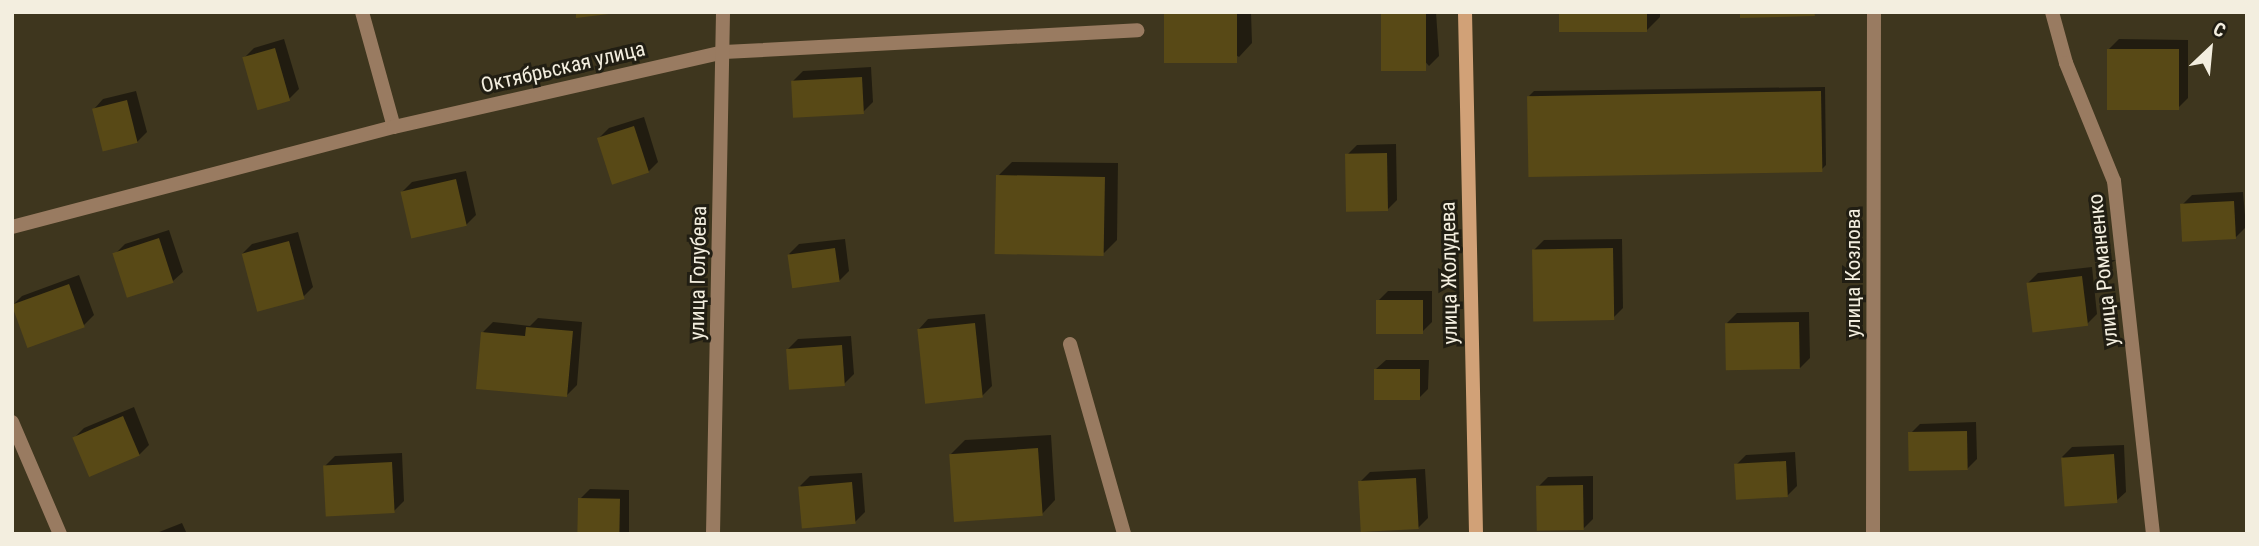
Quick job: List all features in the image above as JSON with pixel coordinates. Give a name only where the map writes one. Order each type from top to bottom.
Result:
[{"type":"main road","name":"улица Жолудева","points":[[1465,12],[1476,534]]},
{"type":"street","points":[[362,12],[394,127]]},
{"type":"street","name":"улица Голубева","points":[[713,534],[723,12]]},
{"type":"street","name":"улица Козлова","points":[[1873,534],[1874,12]]},
{"type":"street","name":"улица Романенко","points":[[2052,12],[2066,63],[2114,181],[2153,534]]},
{"type":"street","name":"Октябрьская улица","points":[[12,227],[394,127],[724,52],[1137,30]]},
{"type":"street","points":[[1070,344],[1124,534]]},
{"type":"street","points":[[12,422],[60,534]]},
{"type":"building","points":[[576,12],[609,12],[609,14],[576,18]]},
{"type":"building","points":[[1164,12],[1237,12],[1237,63],[1164,63]]},
{"type":"building","points":[[1381,12],[1426,12],[1426,71],[1381,71]]},
{"type":"building","points":[[1559,12],[1647,12],[1647,32],[1559,32]]},
{"type":"building","points":[[1740,12],[1814,12],[1815,16],[1740,18]]},
{"type":"building","points":[[275,48],[290,101],[257,110],[242,57]]},
{"type":"building","points":[[2107,49],[2179,49],[2179,110],[2107,110]]},
{"type":"building","points":[[862,77],[864,114],[793,118],[791,81]]},
{"type":"building","points":[[1821,91],[1822,172],[1528,177],[1527,96]]},
{"type":"building","points":[[127,100],[138,143],[103,151],[92,109]]},
{"type":"building","points":[[634,126],[649,173],[612,185],[597,138]]},
{"type":"building","points":[[1387,153],[1388,211],[1346,212],[1345,154]]},
{"type":"building","points":[[996,175],[1105,177],[1104,256],[995,254]]},
{"type":"building","points":[[456,179],[467,226],[411,239],[400,192]]},
{"type":"building","points":[[2234,201],[2236,239],[2182,242],[2180,204]]},
{"type":"building","points":[[159,238],[174,283],[127,298],[112,253]]},
{"type":"building","points":[[289,241],[305,299],[257,312],[242,254]]},
{"type":"building","points":[[835,248],[840,282],[792,288],[787,255]]},
{"type":"building","points":[[1613,248],[1614,320],[1533,321],[1532,249]]},
{"type":"building","points":[[2082,276],[2088,326],[2033,332],[2026,283]]},
{"type":"building","points":[[69,284],[85,327],[27,348],[12,305]]},
{"type":"building","points":[[1376,300],[1423,300],[1423,334],[1376,334]]},
{"type":"building","points":[[1799,322],[1800,369],[1726,370],[1725,323]]},
{"type":"building","points":[[975,323],[983,398],[925,404],[917,329]]},
{"type":"building","points":[[526,327],[573,331],[567,397],[476,389],[481,332],[525,336]]},
{"type":"building","points":[[842,345],[845,386],[789,390],[786,349]]},
{"type":"building","points":[[1374,369],[1420,369],[1420,400],[1374,400]]},
{"type":"building","points":[[123,416],[140,456],[89,477],[72,437]]},
{"type":"building","points":[[1967,431],[1968,470],[1909,471],[1908,432]]},
{"type":"building","points":[[1038,448],[1043,516],[954,522],[949,454]]},
{"type":"building","points":[[2114,454],[2117,503],[2065,507],[2061,458]]},
{"type":"building","points":[[1786,461],[1788,497],[1736,500],[1734,464]]},
{"type":"building","points":[[392,462],[395,513],[326,517],[323,466]]},
{"type":"building","points":[[1416,478],[1419,529],[1361,532],[1358,481]]},
{"type":"building","points":[[852,482],[856,524],[802,529],[798,487]]},
{"type":"building","points":[[1583,485],[1584,530],[1537,531],[1536,486]]},
{"type":"building","points":[[578,498],[620,499],[619,534],[577,534]]}]
